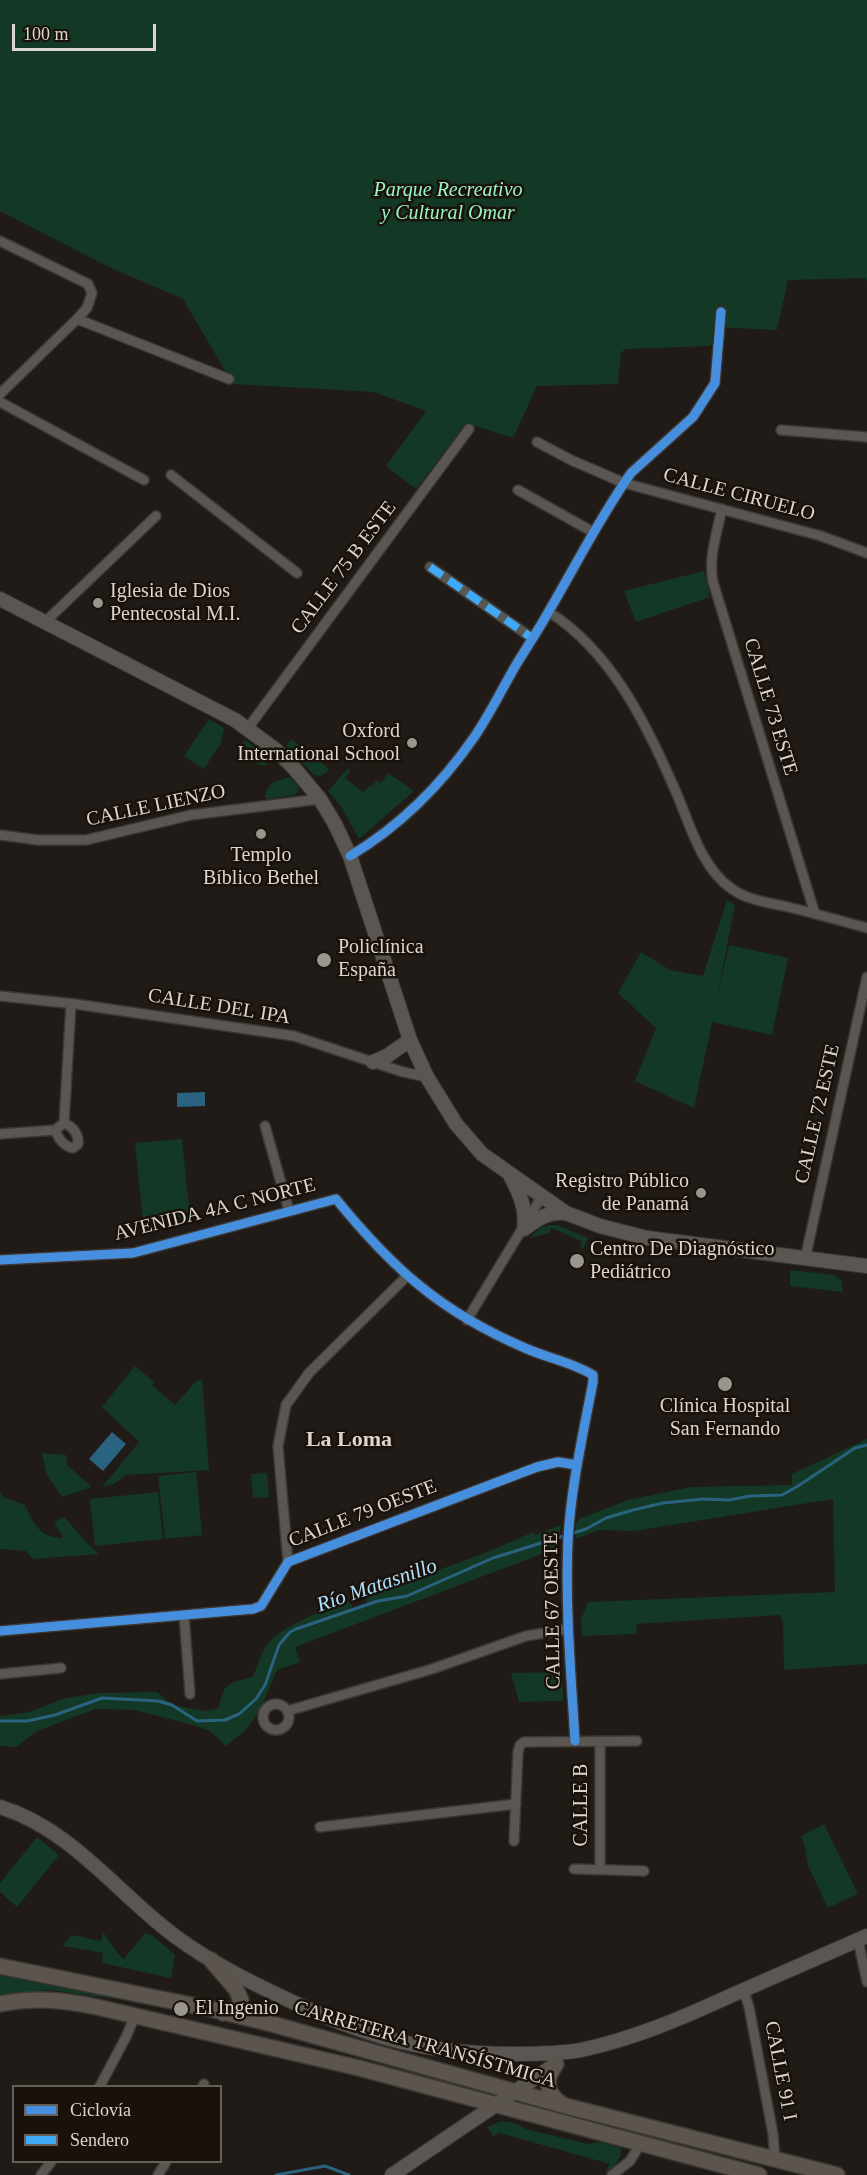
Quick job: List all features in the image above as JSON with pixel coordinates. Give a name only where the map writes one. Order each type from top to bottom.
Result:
[{"type":"main road","points":[[0,599],[176,688],[248,728],[294,768],[320,799],[350,856],[410,1040],[427,1077],[456,1124],[482,1154],[566,1213],[600,1226],[647,1238],[867,1266]]},
{"type":"main road","points":[[373,1062],[387,1056],[410,1040]]},
{"type":"main road","points":[[511,1175],[523,1205],[526,1218],[524,1229]]},
{"type":"main road","points":[[524,1229],[544,1216],[556,1212],[566,1213]]},
{"type":"main road","points":[[0,1807],[31,1819],[60,1838],[154,1920],[185,1944],[233,1974],[316,2013],[369,2034],[395,2042],[436,2049],[480,2054],[526,2054],[579,2050],[633,2036],[744,1991],[862,1938]]},
{"type":"main road","points":[[211,1960],[236,1989],[241,2000],[238,2007],[223,2013]]},
{"type":"main road","name":"CARRETERA TRANSÍSTMICA","points":[[0,1966],[272,2024],[513,2092],[837,2175]]},
{"type":"main road","name":"CARRETERA TRANSÍSTMICA","points":[[0,2004],[18,2000],[62,2000],[135,2016],[359,2068],[759,2175]]},
{"type":"main road","points":[[392,2175],[579,2050]]},
{"type":"main road","points":[[556,2064],[548,2077],[548,2087],[553,2097],[566,2106]]},
{"type":"street","points":[[0,241],[88,284],[92,293],[87,308],[0,394]]},
{"type":"street","points":[[350,856],[371,844],[393,826],[452,768],[476,734],[549,612],[593,532],[624,483],[631,473],[693,417],[715,383],[721,312]]},
{"type":"street","points":[[77,318],[229,379]]},
{"type":"street","points":[[0,402],[144,480]]},
{"type":"street","name":"CALLE 75 B ESTE","points":[[248,728],[470,429]]},
{"type":"street","points":[[781,430],[867,437]]},
{"type":"street","name":"CALLE CIRUELO","points":[[537,442],[624,483],[821,536],[867,553]]},
{"type":"street","points":[[171,475],[297,573]]},
{"type":"street","points":[[518,490],[593,532]]},
{"type":"street","name":"CALLE 73 ESTE","points":[[722,509],[712,559],[713,582],[815,914]]},
{"type":"street","points":[[45,622],[156,516]]},
{"type":"street","points":[[430,567],[532,639]]},
{"type":"street","points":[[549,612],[581,636],[621,685],[667,772],[703,855],[720,880],[746,897],[867,928]]},
{"type":"street","name":"CALLE LIENZO","points":[[0,835],[38,840],[86,840],[191,815],[320,799]]},
{"type":"street","name":"CALLE 72 ESTE","points":[[805,1258],[867,977]]},
{"type":"street","name":"CALLE DEL IPA","points":[[0,996],[294,1036],[427,1077]]},
{"type":"street","points":[[0,1134],[55,1130],[64,1123],[71,1004]]},
{"type":"street","points":[[55,1130],[59,1139],[73,1148],[78,1144],[79,1138],[75,1131],[64,1123]]},
{"type":"street","points":[[265,1126],[289,1211]]},
{"type":"street","points":[[467,1320],[542,1196]]},
{"type":"street","name":"AVENIDA 4A C NORTE","points":[[0,1260],[133,1253],[336,1199],[375,1246],[429,1295],[467,1320],[525,1349],[581,1368],[593,1375]]},
{"type":"street","points":[[288,1562],[278,1446],[286,1405],[309,1373],[407,1276]]},
{"type":"street","name":"CALLE 67 OESTE","points":[[575,1741],[568,1629],[568,1541],[577,1465],[593,1375]]},
{"type":"street","name":"CALLE 79 OESTE","points":[[0,1631],[254,1609],[261,1605],[288,1562],[537,1467],[558,1462],[577,1465]]},
{"type":"street","points":[[184,1615],[190,1694]]},
{"type":"street","points":[[287,1711],[432,1669],[526,1636],[568,1629]]},
{"type":"street","points":[[0,1674],[61,1668]]},
{"type":"street","points":[[514,1841],[520,1745],[530,1740],[638,1741]]},
{"type":"street","name":"CALLE B","points":[[600,1741],[600,1869]]},
{"type":"street","points":[[320,1827],[516,1804]]},
{"type":"street","points":[[574,1869],[644,1871]]},
{"type":"street","points":[[862,1938],[867,1982]]},
{"type":"street","name":"CALLE 91 I","points":[[744,1991],[773,2134],[775,2159]]},
{"type":"street","points":[[101,2085],[135,2016]]},
{"type":"street","points":[[612,2175],[630,2161],[641,2143]]},
{"type":"street","points":[[41,2175],[50,2163]]},
{"type":"green space","name":"Parque Recreativo y Cultural Omar","points":[[0,0],[867,0],[867,281],[865,278],[788,280],[777,330],[714,327],[711,346],[625,349],[621,353],[618,384],[537,386],[513,438],[466,423],[416,489],[386,466],[426,411],[374,392],[233,384],[183,299],[111,268],[0,211]]},
{"type":"green space","points":[[704,571],[710,597],[636,622],[624,591]]},
{"type":"green space","points":[[209,719],[224,728],[221,743],[204,769],[184,756]]},
{"type":"green space","points":[[291,739],[329,769],[326,773],[321,776],[314,775],[286,746]]},
{"type":"green space","points":[[245,740],[270,759],[266,765],[254,763],[244,753],[239,746]]},
{"type":"green space","points":[[348,768],[350,771],[345,778],[363,792],[377,780],[381,783],[388,773],[414,791],[359,839],[342,808],[328,791]]},
{"type":"green space","points":[[290,777],[299,787],[298,792],[294,795],[266,799],[271,785]]},
{"type":"green space","points":[[727,900],[735,905],[717,997],[729,945],[788,958],[772,1035],[712,1022],[694,1108],[635,1081],[656,1028],[618,993],[641,952],[670,970],[703,976]]},
{"type":"green space","points":[[182,1139],[190,1217],[143,1222],[135,1143]]},
{"type":"green space","points":[[557,1225],[588,1238],[583,1249],[580,1247],[582,1241],[551,1228],[549,1233],[530,1238],[539,1228]]},
{"type":"green space","points":[[790,1270],[834,1275],[842,1281],[843,1292],[790,1286]]},
{"type":"green space","points":[[135,1366],[154,1382],[152,1385],[175,1405],[196,1381],[202,1379],[209,1470],[126,1475],[114,1484],[103,1486],[139,1442],[102,1407]]},
{"type":"green space","points":[[867,1439],[867,1664],[784,1670],[783,1623],[780,1615],[637,1624],[636,1634],[582,1636],[581,1620],[588,1602],[835,1592],[833,1499],[634,1531],[599,1530],[578,1538],[576,1537],[576,1523],[579,1519],[628,1500],[691,1487],[792,1485],[792,1474]]},
{"type":"green space","points":[[42,1453],[66,1455],[67,1465],[92,1487],[62,1497],[46,1473]]},
{"type":"green space","points":[[196,1472],[202,1535],[165,1539],[158,1476]]},
{"type":"green space","points":[[267,1473],[269,1497],[253,1498],[251,1474]]},
{"type":"green space","points":[[0,1492],[3,1497],[25,1505],[35,1524],[49,1536],[63,1538],[54,1522],[64,1517],[99,1554],[33,1559],[26,1551],[0,1549]]},
{"type":"green space","points":[[158,1492],[163,1539],[95,1546],[90,1499]]},
{"type":"green space","points":[[561,1525],[558,1548],[295,1647],[300,1662],[277,1670],[260,1710],[246,1730],[226,1746],[210,1731],[193,1725],[134,1710],[96,1709],[37,1731],[16,1747],[0,1746],[0,1716],[29,1712],[66,1698],[101,1693],[157,1692],[177,1706],[205,1711],[219,1708],[225,1688],[253,1677],[266,1646],[282,1631],[293,1625],[349,1601],[353,1608],[367,1602],[365,1597],[485,1553],[533,1532],[535,1535]]},
{"type":"green space","points":[[562,1672],[563,1701],[519,1702],[511,1673]]},
{"type":"green space","points":[[824,1824],[858,1894],[828,1908],[808,1866],[801,1836]]},
{"type":"green space","points":[[37,1837],[59,1855],[17,1907],[0,1892],[0,1883]]},
{"type":"green space","points":[[103,1932],[124,1959],[145,1933],[152,1935],[175,1955],[171,1978],[102,1963],[103,1953],[63,1946],[71,1935],[101,1941]]},
{"type":"green space","points":[[0,1975],[116,1999],[50,1990],[0,1995]]},
{"type":"green space","points":[[502,2121],[588,2144],[599,2142],[621,2148],[619,2159],[607,2171],[610,2164],[500,2133],[493,2136],[487,2127]]},
{"type":"water","points":[[205,1092],[205,1106],[177,1107],[177,1093]]},
{"type":"water","points":[[112,1432],[126,1444],[103,1471],[89,1459]]},
{"type":"waterway","name":"Río Matasnillo","points":[[0,1721],[27,1721],[55,1715],[102,1698],[158,1701],[172,1705],[197,1721],[225,1720],[239,1714],[256,1699],[265,1685],[279,1645],[290,1632],[296,1629],[378,1601],[407,1596],[493,1558],[586,1529],[606,1518],[633,1510],[663,1503],[782,1495],[855,1448],[867,1445]]},
{"type":"waterway","points":[[276,2175],[325,2166],[349,2175]]},
{"type":"marked path","points":[[430,567],[532,638]]},
{"type":"cycle path","points":[[350,856],[403,818],[449,771],[486,719],[631,473],[693,417],[715,383],[721,312]]},
{"type":"cycle path","points":[[0,1260],[133,1253],[336,1199],[378,1247],[420,1286],[443,1303],[495,1334],[593,1375],[575,1480],[568,1540],[568,1615],[575,1741]]},
{"type":"cycle path","points":[[0,1631],[253,1609],[261,1606],[288,1562],[537,1467],[558,1462],[577,1465]]},
{"type":"place","name":"Iglesia de Dios Pentecostal M.I.","points":[[98,603]]},
{"type":"place","name":"Oxford International School","points":[[412,743]]},
{"type":"place","name":"Templo Bíblico Bethel","points":[[261,834]]},
{"type":"place","name":"Policlínica España","points":[[324,960]]},
{"type":"place","name":"Registro Público de Panamá","points":[[701,1193]]},
{"type":"place","name":"Centro De Diagnóstico Pediátrico","points":[[577,1261]]},
{"type":"place","name":"Clínica Hospital San Fernando","points":[[725,1384]]},
{"type":"place","name":"El Ingenio","points":[[181,2009]]},
{"type":"district","name":"La Loma","points":[[349,1440]]}]
